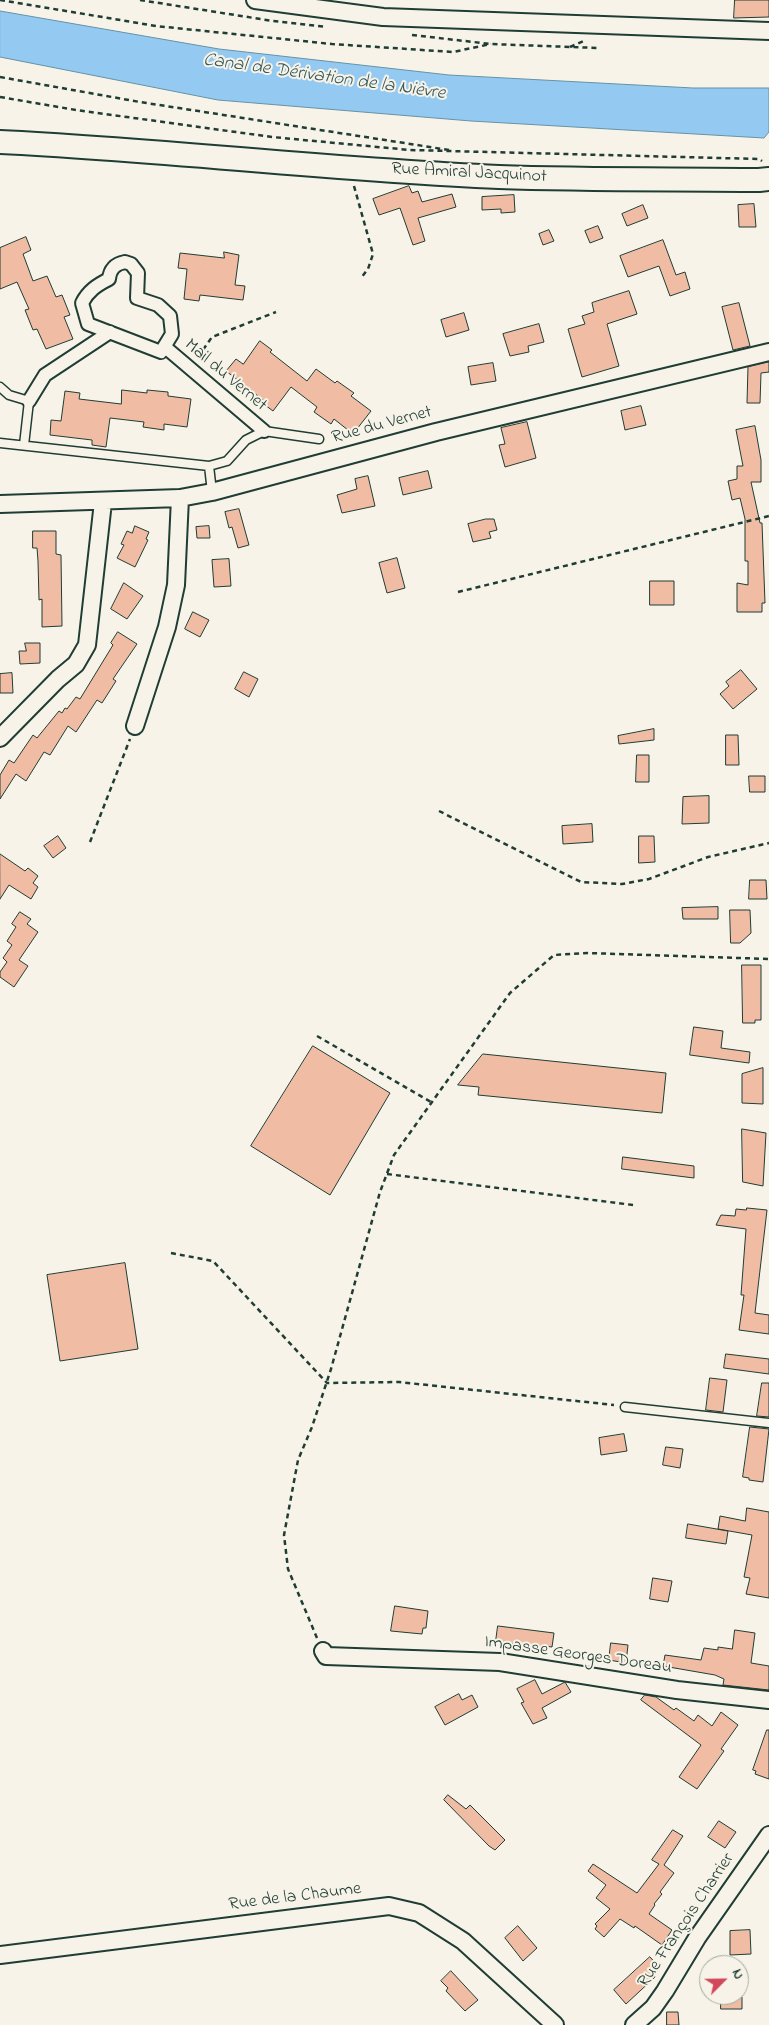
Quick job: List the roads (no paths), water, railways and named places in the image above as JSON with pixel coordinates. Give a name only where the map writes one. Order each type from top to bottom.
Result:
[{"type":"main road","points":[[0,126],[169,152]]},
{"type":"main road","points":[[0,142],[169,152]]},
{"type":"main road","name":"Rue Amiral Jacquinot","points":[[169,152],[500,177],[759,180],[766,170]]},
{"type":"street","points":[[255,0],[383,16],[584,32],[769,31]]},
{"type":"street","name":"Mail du Vernet","points":[[118,264],[131,264],[138,273],[137,298],[158,305],[170,316],[172,334],[165,347],[161,352],[88,324],[82,303],[86,295],[94,287],[109,279],[110,272],[118,264]]},
{"type":"street","points":[[29,401],[45,375],[110,332]]},
{"type":"street","name":"Mail du Vernet","points":[[165,347],[264,432]]},
{"type":"street","name":"Rue du Vernet","points":[[0,504],[180,498],[212,492],[436,432],[769,352]]},
{"type":"street","points":[[135,726],[167,627],[174,593],[180,498]]},
{"type":"street","points":[[0,738],[58,679],[76,664],[87,645],[102,502]]},
{"type":"street","name":"Impasse Georges Doreau","points":[[323,1651],[326,1656],[500,1662],[677,1690],[769,1700]]},
{"type":"street","name":"Rue François Charrier","points":[[634,2025],[653,2008],[697,1938],[769,1835]]},
{"type":"street","name":"Rue de la Chaume","points":[[0,1955],[389,1906],[418,1913],[462,1941],[555,2025]]},
{"type":"lane","points":[[0,387],[9,395],[29,401],[24,445]]},
{"type":"lane","points":[[0,443],[209,466],[227,461],[246,440],[264,432],[319,439]]},
{"type":"lane","points":[[209,466],[212,492]]},
{"type":"lane","points":[[625,1407],[769,1423]]},
{"type":"water","name":"Canal de Dérivation de la Nièvre","points":[[0,11],[219,49],[449,75],[693,88],[769,88],[769,132],[764,138],[471,121],[218,100],[0,57]]}]
